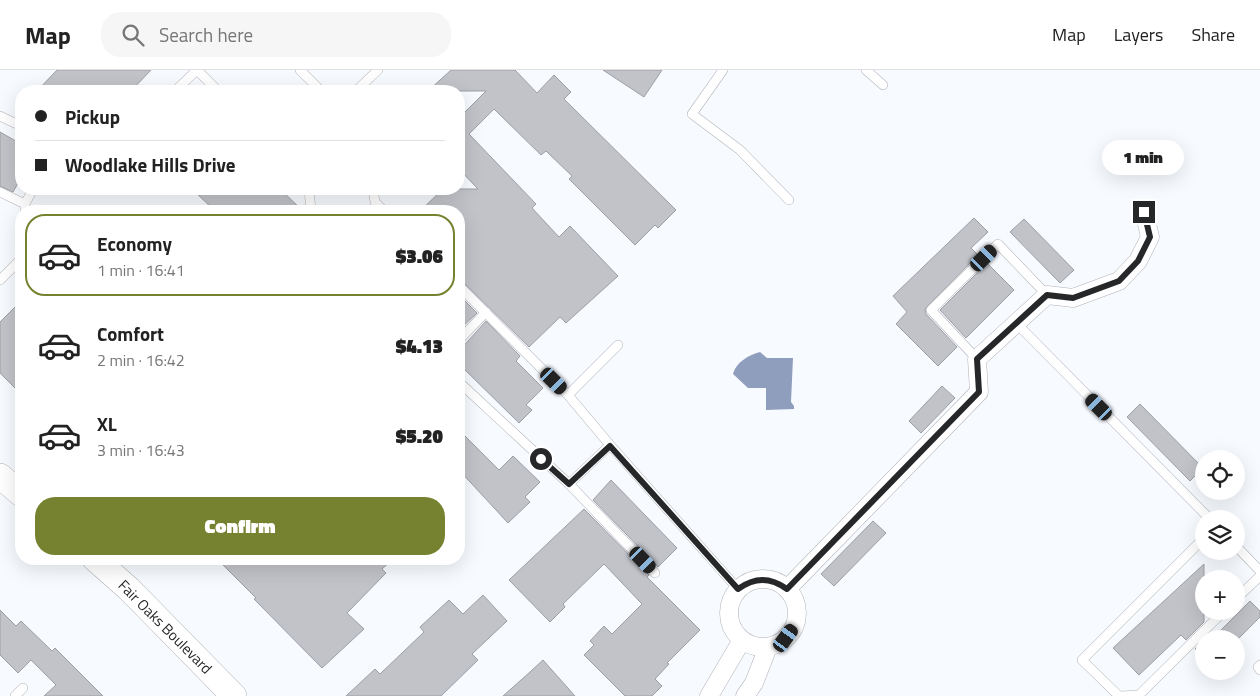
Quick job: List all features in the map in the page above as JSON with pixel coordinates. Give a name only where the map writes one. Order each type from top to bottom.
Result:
[{"type":"main road","points":[[0,476],[15,489]]},
{"type":"main road","name":"Fair Oaks Boulevard","points":[[102,565],[130,590],[234,696]]},
{"type":"street","points":[[787,589],[979,392],[977,359],[1047,295],[1073,298],[1119,281],[1138,261],[1150,237],[1144,212]]},
{"type":"street","points":[[768,579],[787,589],[795,603],[796,618],[793,629],[786,638],[778,644],[759,647],[742,640],[734,632],[729,610],[732,599],[738,589],[752,581],[768,579]]},
{"type":"street","points":[[709,696],[742,640]]},
{"type":"street","points":[[745,696],[754,683],[768,647]]},
{"type":"lane","points":[[181,85],[197,70],[212,85]]},
{"type":"lane","points":[[300,70],[315,85]]},
{"type":"lane","points":[[362,85],[378,70]]},
{"type":"lane","points":[[723,70],[692,114],[740,150],[789,200]]},
{"type":"lane","points":[[866,70],[883,85]]},
{"type":"lane","points":[[0,116],[15,123]]},
{"type":"lane","points":[[0,192],[20,205]]},
{"type":"lane","points":[[977,359],[931,310],[998,244],[1047,295]]},
{"type":"lane","points":[[0,280],[15,265]]},
{"type":"lane","points":[[465,292],[568,394],[610,446],[738,589]]},
{"type":"lane","points":[[465,334],[486,312]]},
{"type":"lane","points":[[1016,323],[1201,510]]},
{"type":"lane","points":[[568,394],[618,345]]},
{"type":"lane","points":[[465,388],[569,484],[655,573]]},
{"type":"lane","points":[[569,484],[610,446]]},
{"type":"lane","points":[[1195,547],[1082,660],[1120,696],[1139,695],[1215,620]]},
{"type":"lane","points":[[1245,555],[1260,571]]},
{"type":"lane","points":[[1245,590],[1260,576]]},
{"type":"lane","points":[[1260,665],[1258,667],[1260,670]]},
{"type":"lane","points":[[15,696],[23,688]]},
{"type":"water","points":[[760,352],[767,358],[793,358],[791,402],[794,409],[766,410],[766,388],[748,388],[733,374],[737,366],[744,360]]},
{"type":"building","points":[[57,70],[151,70],[137,85],[43,85]]},
{"type":"building","points":[[451,70],[515,70],[537,93],[554,75],[571,92],[564,99],[676,210],[658,228],[655,225],[635,245],[569,179],[572,176],[546,151],[541,155],[494,109],[469,134],[536,204],[532,208],[559,237],[570,226],[618,276],[566,323],[560,317],[529,347],[465,284],[465,205],[426,205],[437,195],[465,195],[465,189],[478,189],[465,175],[465,112],[486,91],[465,91],[465,85],[435,85]]},
{"type":"building","points":[[603,70],[662,70],[644,97]]},
{"type":"building","points":[[0,132],[15,141],[15,188],[13,192],[0,186]]},
{"type":"building","points":[[198,195],[286,195],[297,205],[209,205]]},
{"type":"building","points":[[974,218],[988,232],[971,248],[978,255],[925,309],[926,314],[957,347],[938,366],[896,324],[907,312],[893,296]]},
{"type":"building","points":[[1024,219],[1074,270],[1060,283],[1010,232]]},
{"type":"building","points":[[987,263],[1014,290],[966,338],[940,310]]},
{"type":"building","points":[[465,301],[477,313],[465,324]]},
{"type":"building","points":[[15,307],[15,388],[0,373],[0,322]]},
{"type":"building","points":[[486,321],[520,356],[516,361],[543,388],[526,405],[532,410],[519,423],[465,370],[465,344]]},
{"type":"building","points":[[942,386],[955,398],[921,433],[909,421]]},
{"type":"building","points":[[1140,404],[1195,460],[1195,476],[1190,481],[1127,417]]},
{"type":"building","points":[[465,436],[499,470],[513,456],[540,482],[525,497],[530,502],[508,523],[465,476]]},
{"type":"building","points":[[611,480],[677,548],[658,567],[593,500]]},
{"type":"building","points":[[584,509],[649,575],[647,577],[700,630],[667,663],[669,664],[655,679],[662,686],[652,696],[625,696],[584,655],[594,645],[590,641],[604,626],[612,634],[642,604],[604,564],[563,604],[565,607],[550,622],[509,580]]},
{"type":"building","points":[[873,521],[886,533],[834,586],[821,574]]},
{"type":"building","points":[[1204,564],[1204,570],[1198,570]]},
{"type":"building","points":[[223,565],[386,565],[382,569],[386,573],[347,613],[364,629],[322,668],[254,599],[256,598]]},
{"type":"building","points":[[1195,572],[1195,620],[1204,620],[1204,622],[1186,640],[1181,635],[1139,675],[1113,648]]},
{"type":"building","points":[[483,595],[507,621],[472,654],[478,660],[441,696],[346,696],[375,669],[380,674],[424,632],[420,627],[449,600],[463,614]]},
{"type":"building","points":[[1250,601],[1260,611],[1260,617],[1245,632],[1245,630],[1221,630],[1231,620],[1245,620],[1245,606]]},
{"type":"building","points":[[0,610],[16,626],[21,621],[52,651],[55,648],[103,696],[44,696],[56,685],[31,660],[18,673],[0,655]]},
{"type":"building","points":[[543,660],[575,696],[503,696],[530,672]]},
{"type":"route","points":[[541,459],[569,484],[610,446],[738,589],[747,583],[768,579],[787,589],[979,392],[977,359],[1047,295],[1073,298],[1119,281],[1138,261],[1150,237],[1144,212]]}]
